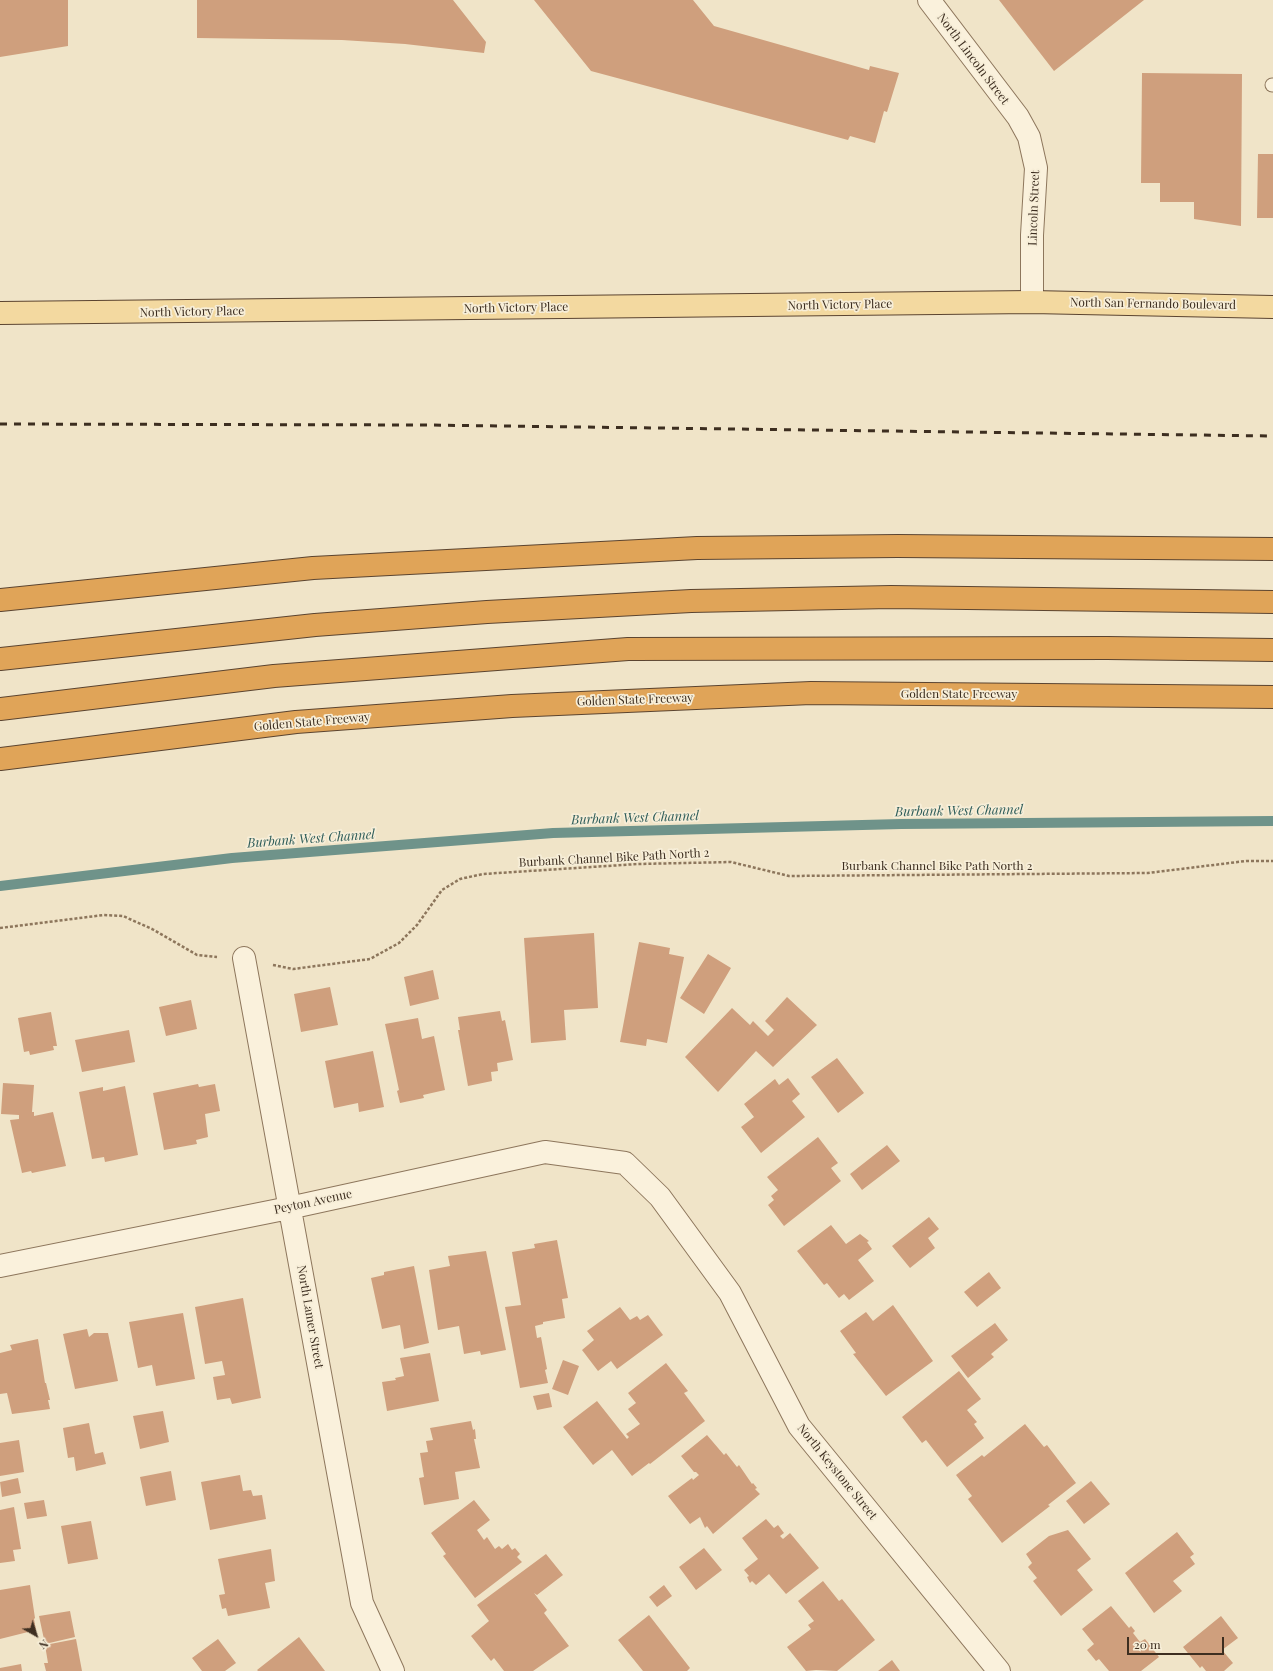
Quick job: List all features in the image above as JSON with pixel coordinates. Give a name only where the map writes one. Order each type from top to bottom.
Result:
[{"type":"highway","points":[[0,600],[313,568],[697,548],[898,546],[1273,549]]},
{"type":"highway","points":[[0,593],[28,596]]},
{"type":"highway","points":[[0,659],[315,625],[488,612],[691,601],[891,597],[1273,602]]},
{"type":"highway","points":[[0,709],[274,676],[628,649],[1107,648],[1273,650]]},
{"type":"highway","name":"Golden State Freeway","points":[[0,759],[296,722],[512,706],[811,693],[1273,697]]},
{"type":"main road","name":"North San Fernando Boulevard","points":[[1032,302],[1273,307]]},
{"type":"main road","name":"North Victory Place","points":[[0,314],[1032,302]]},
{"type":"street","name":"North Lincoln Street","points":[[929,0],[1018,117]]},
{"type":"street","name":"Lincoln Street","points":[[1018,117],[1029,137],[1036,168],[1032,235],[1032,302]]},
{"type":"street","name":"North Lamer Street","points":[[244,958],[362,1603],[393,1671]]},
{"type":"street","name":"Peyton Avenue","points":[[0,1266],[289,1208],[545,1152],[625,1163]]},
{"type":"street","name":"North Keystone Street","points":[[625,1163],[660,1197],[730,1293],[799,1426],[999,1671]]},
{"type":"path","name":"Burbank Channel Bike Path North 2","points":[[0,928],[104,915],[123,916],[152,928],[197,955],[244,958],[293,969],[370,959],[398,943],[417,924],[442,890],[460,879],[484,874],[638,864],[731,862],[788,876],[1148,873],[1239,862],[1273,862]]},
{"type":"building","points":[[0,0],[68,0],[68,46],[0,57]]},
{"type":"building","points":[[197,0],[453,0],[486,42],[484,53],[405,44],[342,40],[197,38]]},
{"type":"building","points":[[534,0],[693,0],[714,26],[869,70],[870,66],[899,73],[887,112],[884,111],[875,143],[850,136],[848,140],[591,71]]},
{"type":"building","points":[[999,0],[1144,0],[1054,71]]},
{"type":"building","points":[[1142,73],[1242,74],[1241,226],[1194,219],[1194,202],[1160,202],[1160,183],[1141,183]]},
{"type":"building","points":[[1258,154],[1273,154],[1273,218],[1257,218]]},
{"type":"building","points":[[594,933],[598,1008],[564,1010],[566,1040],[531,1043],[524,938]]},
{"type":"building","points":[[639,942],[670,948],[669,954],[684,957],[667,1043],[647,1039],[646,1046],[620,1042]]},
{"type":"building","points":[[708,954],[731,968],[704,1014],[680,998]]},
{"type":"building","points":[[433,970],[439,999],[410,1006],[404,977]]},
{"type":"building","points":[[330,987],[338,1025],[301,1032],[294,994]]},
{"type":"building","points":[[787,997],[817,1025],[773,1067],[756,1051],[718,1092],[685,1057],[732,1008],[750,1025],[753,1021],[768,1036],[774,1030],[765,1021]]},
{"type":"building","points":[[191,1000],[197,1029],[166,1036],[159,1007]]},
{"type":"building","points":[[500,1011],[502,1021],[505,1020],[513,1060],[497,1063],[498,1071],[491,1072],[492,1081],[468,1086],[458,1030],[460,1030],[458,1017]]},
{"type":"building","points":[[51,1012],[57,1046],[53,1046],[54,1050],[30,1055],[29,1051],[24,1052],[18,1018]]},
{"type":"building","points":[[418,1018],[422,1039],[434,1036],[445,1090],[423,1095],[424,1098],[400,1103],[397,1091],[399,1090],[385,1024]]},
{"type":"building","points":[[129,1030],[135,1062],[82,1072],[75,1040]]},
{"type":"building","points":[[373,1051],[384,1107],[359,1112],[358,1103],[334,1108],[325,1061]]},
{"type":"building","points":[[837,1058],[864,1093],[838,1113],[811,1077]]},
{"type":"building","points":[[788,1078],[800,1094],[792,1101],[805,1117],[761,1153],[741,1127],[754,1117],[744,1104],[775,1079],[779,1085]]},
{"type":"building","points":[[3,1083],[34,1085],[32,1112],[34,1112],[34,1116],[53,1112],[66,1166],[32,1173],[31,1171],[22,1173],[10,1120],[19,1119],[19,1115],[1,1114]]},
{"type":"building","points":[[198,1084],[199,1087],[215,1084],[220,1111],[205,1114],[208,1137],[196,1140],[197,1144],[164,1150],[153,1093]]},
{"type":"building","points":[[125,1086],[138,1155],[105,1162],[104,1157],[92,1159],[79,1092],[103,1087],[103,1091]]},
{"type":"building","points":[[818,1137],[838,1163],[831,1168],[841,1181],[784,1226],[768,1205],[774,1200],[771,1196],[778,1190],[767,1177]]},
{"type":"building","points":[[887,1145],[900,1161],[862,1190],[850,1174]]},
{"type":"building","points":[[929,1217],[939,1229],[928,1238],[935,1248],[910,1268],[892,1246]]},
{"type":"building","points":[[831,1225],[846,1244],[860,1234],[869,1241],[867,1242],[872,1249],[858,1260],[874,1281],[849,1300],[844,1294],[839,1298],[827,1283],[824,1285],[797,1251]]},
{"type":"building","points":[[557,1240],[568,1298],[562,1299],[565,1318],[543,1322],[543,1324],[535,1326],[537,1338],[541,1337],[548,1383],[520,1388],[505,1307],[521,1305],[512,1252],[535,1248],[534,1244]]},
{"type":"building","points":[[486,1251],[506,1350],[481,1355],[480,1351],[464,1354],[459,1326],[438,1330],[429,1270],[450,1266],[448,1256]]},
{"type":"building","points":[[414,1266],[429,1343],[404,1349],[400,1325],[382,1329],[371,1278],[384,1275],[384,1272]]},
{"type":"building","points":[[989,1272],[1001,1288],[977,1307],[964,1292]]},
{"type":"building","points":[[243,1298],[261,1398],[232,1404],[230,1398],[217,1400],[213,1377],[225,1375],[222,1361],[205,1364],[195,1307]]},
{"type":"building","points":[[893,1305],[933,1361],[886,1396],[853,1354],[856,1353],[840,1331],[866,1312],[873,1321]]},
{"type":"building","points":[[620,1307],[630,1320],[637,1316],[640,1320],[648,1315],[663,1335],[617,1369],[611,1361],[598,1371],[582,1350],[594,1340],[587,1331]]},
{"type":"building","points":[[183,1313],[195,1379],[156,1386],[152,1365],[138,1368],[129,1322]]},
{"type":"building","points":[[995,1323],[1008,1340],[991,1354],[994,1357],[968,1378],[951,1356]]},
{"type":"building","points":[[87,1329],[89,1337],[94,1333],[108,1333],[118,1381],[75,1389],[63,1334]]},
{"type":"building","points":[[38,1339],[45,1383],[50,1400],[48,1400],[50,1409],[12,1414],[7,1393],[0,1394],[0,1353],[12,1350],[10,1345]]},
{"type":"building","points":[[430,1353],[439,1401],[387,1411],[382,1382],[396,1380],[395,1378],[404,1376],[400,1358]]},
{"type":"building","points":[[563,1360],[579,1366],[568,1395],[552,1389]]},
{"type":"building","points":[[666,1363],[688,1391],[684,1393],[705,1421],[650,1464],[649,1463],[632,1476],[612,1450],[593,1465],[563,1427],[597,1401],[627,1439],[629,1437],[626,1434],[640,1424],[628,1409],[636,1403],[628,1393]]},
{"type":"building","points":[[959,1371],[981,1399],[967,1410],[977,1422],[974,1424],[984,1438],[947,1467],[926,1440],[922,1443],[902,1417]]},
{"type":"building","points":[[549,1393],[552,1407],[537,1410],[533,1396]]},
{"type":"building","points":[[163,1411],[169,1442],[140,1449],[133,1416]]},
{"type":"building","points":[[471,1421],[473,1430],[475,1429],[476,1439],[474,1439],[480,1468],[455,1472],[459,1499],[424,1505],[419,1478],[424,1477],[420,1453],[428,1452],[426,1441],[433,1440],[430,1428]]},
{"type":"building","points":[[89,1423],[95,1454],[103,1452],[106,1464],[76,1471],[74,1457],[68,1458],[63,1428]]},
{"type":"building","points":[[1025,1424],[1044,1447],[1047,1445],[1076,1483],[1048,1505],[1050,1506],[1002,1543],[968,1499],[972,1496],[956,1475],[982,1455],[984,1457]]},
{"type":"building","points":[[707,1435],[724,1455],[726,1453],[737,1467],[739,1465],[760,1494],[713,1534],[707,1526],[705,1528],[700,1517],[690,1524],[668,1496],[692,1478],[693,1480],[699,1475],[694,1472],[681,1456]]},
{"type":"building","points":[[19,1440],[24,1472],[0,1476],[0,1443]]},
{"type":"building","points":[[171,1471],[176,1500],[146,1506],[140,1477]]},
{"type":"building","points":[[240,1475],[243,1491],[251,1490],[253,1496],[262,1495],[266,1519],[210,1530],[201,1482]]},
{"type":"building","points":[[18,1478],[21,1493],[2,1497],[0,1482]]},
{"type":"building","points":[[1091,1481],[1110,1504],[1084,1524],[1066,1501]]},
{"type":"building","points":[[44,1500],[47,1516],[27,1519],[24,1503]]},
{"type":"building","points":[[474,1500],[490,1520],[477,1530],[484,1540],[487,1537],[495,1549],[499,1546],[502,1549],[508,1544],[512,1550],[515,1548],[520,1554],[517,1557],[522,1562],[475,1598],[443,1556],[446,1554],[431,1533]]},
{"type":"building","points":[[14,1507],[21,1549],[13,1550],[15,1561],[0,1563],[0,1510]]},
{"type":"building","points":[[766,1519],[774,1528],[778,1525],[784,1533],[780,1536],[783,1539],[790,1533],[819,1568],[786,1594],[769,1574],[756,1585],[752,1581],[750,1583],[747,1577],[749,1576],[744,1570],[758,1559],[742,1538]]},
{"type":"building","points":[[91,1521],[98,1559],[68,1564],[61,1526]]},
{"type":"building","points":[[1068,1530],[1091,1559],[1077,1570],[1093,1590],[1061,1616],[1033,1581],[1037,1578],[1028,1567],[1032,1563],[1026,1554],[1049,1536]]},
{"type":"building","points":[[1177,1532],[1194,1554],[1190,1557],[1195,1564],[1173,1581],[1182,1591],[1154,1613],[1125,1573]]},
{"type":"building","points":[[704,1548],[722,1570],[696,1590],[679,1567]]},
{"type":"building","points":[[271,1549],[275,1581],[265,1583],[270,1608],[228,1616],[226,1608],[222,1609],[219,1595],[225,1594],[218,1559]]},
{"type":"building","points":[[546,1554],[563,1575],[537,1595],[534,1593],[547,1610],[544,1613],[569,1646],[533,1671],[504,1671],[494,1658],[491,1661],[471,1636],[489,1621],[477,1605]]},
{"type":"building","points":[[823,1581],[839,1601],[842,1599],[875,1640],[837,1671],[806,1671],[787,1647],[811,1629],[808,1625],[814,1621],[798,1601]]},
{"type":"building","points":[[30,1585],[36,1630],[0,1639],[0,1590]]},
{"type":"building","points":[[664,1585],[672,1596],[657,1607],[649,1597]]},
{"type":"building","points":[[1111,1606],[1129,1628],[1131,1626],[1135,1631],[1133,1633],[1140,1642],[1145,1639],[1159,1657],[1141,1671],[1109,1671],[1099,1659],[1096,1661],[1087,1650],[1094,1644],[1082,1629]]},
{"type":"building","points":[[70,1611],[75,1637],[45,1644],[39,1616]]},
{"type":"building","points":[[649,1615],[690,1668],[687,1671],[643,1671],[618,1640]]},
{"type":"building","points":[[1221,1616],[1238,1638],[1222,1650],[1233,1663],[1224,1671],[1206,1671],[1202,1666],[1200,1668],[1183,1647]]},
{"type":"building","points":[[299,1637],[325,1671],[257,1670]]},
{"type":"building","points":[[76,1639],[82,1671],[46,1671],[44,1663],[48,1663],[45,1645]]},
{"type":"building","points":[[218,1639],[236,1663],[225,1671],[202,1671],[192,1658]]},
{"type":"building","points":[[892,1660],[900,1671],[878,1671]]},
{"type":"building","points":[[21,1664],[22,1671],[0,1671],[0,1668]]},
{"type":"waterway","name":"Burbank West Channel","points":[[0,886],[232,858],[553,833],[901,824],[1273,821]]},
{"type":"railway","points":[[0,424],[425,425],[1273,436]]}]
